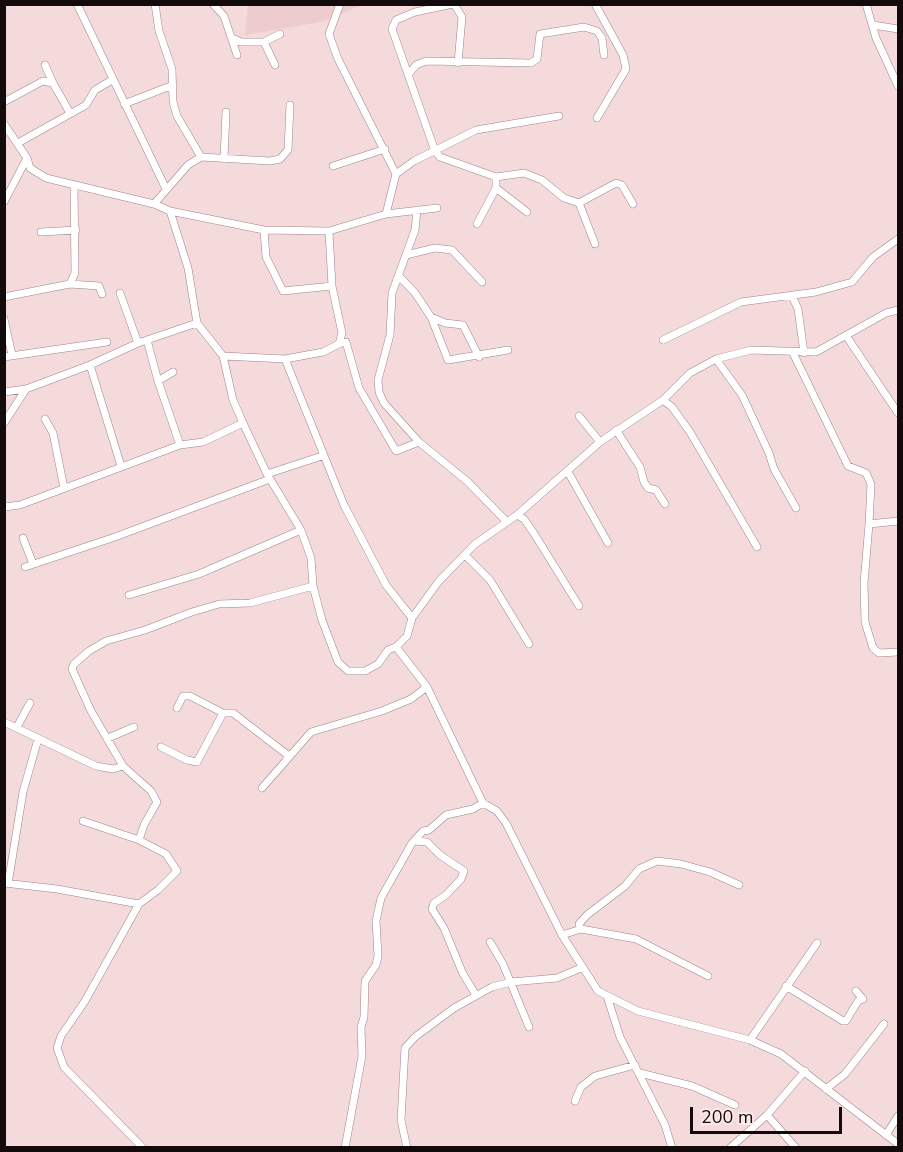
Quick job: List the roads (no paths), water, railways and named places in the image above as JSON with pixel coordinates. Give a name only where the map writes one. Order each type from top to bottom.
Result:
[{"type":"street","points":[[77,4],[166,189]]},
{"type":"street","points":[[155,4],[159,31],[172,69],[177,116],[201,157]]},
{"type":"street","points":[[213,4],[224,16],[237,56]]},
{"type":"street","points":[[340,4],[329,34],[338,59],[396,174],[386,214]]},
{"type":"street","points":[[458,63],[462,16],[454,4],[415,12],[393,24],[395,41],[435,150],[440,157],[496,177],[524,174],[535,176],[564,198],[579,203],[616,183],[622,184],[633,204]]},
{"type":"street","points":[[595,4],[623,55],[626,69],[597,118]]},
{"type":"street","points":[[866,4],[898,86]]},
{"type":"street","points":[[873,25],[898,29]]},
{"type":"street","points":[[408,75],[416,65],[426,62],[531,63],[537,59],[540,34],[589,26],[602,38],[604,55]]},
{"type":"street","points":[[232,38],[241,42],[264,42],[280,34]]},
{"type":"street","points":[[264,42],[275,65]]},
{"type":"street","points":[[45,65],[70,113]]},
{"type":"street","points":[[18,143],[87,105],[95,90],[112,80]]},
{"type":"street","points":[[4,102],[43,81],[53,83]]},
{"type":"street","points":[[124,104],[173,85]]},
{"type":"street","points":[[153,204],[188,165],[201,157],[270,161],[285,155],[289,142],[290,105]]},
{"type":"street","points":[[224,159],[226,112]]},
{"type":"street","points":[[396,174],[435,150],[476,130],[559,116]]},
{"type":"street","points":[[4,124],[27,158],[30,168],[37,174],[74,186],[153,204],[170,211],[264,230],[329,231],[386,214],[437,208]]},
{"type":"street","points":[[333,166],[385,149]]},
{"type":"street","points":[[4,202],[27,158]]},
{"type":"street","points":[[477,224],[496,188],[496,177]]},
{"type":"street","points":[[70,284],[75,273],[74,186]]},
{"type":"street","points":[[496,188],[527,212]]},
{"type":"street","points":[[579,203],[595,244]]},
{"type":"street","points":[[417,210],[415,230],[392,293],[390,335],[378,386],[384,403],[419,442],[453,468],[507,522]]},
{"type":"street","points":[[170,211],[188,268],[197,323],[223,356],[233,400],[243,423],[269,477],[301,530],[311,558],[313,586],[331,649],[342,668],[356,672],[365,671],[378,664],[388,650],[396,647],[407,636],[412,618],[439,581],[465,555],[517,515],[531,500],[568,472],[600,442],[663,400],[690,373],[716,359],[751,350],[816,352],[847,337],[886,313],[898,310]]},
{"type":"street","points":[[41,232],[76,230]]},
{"type":"street","points":[[264,230],[266,257],[283,291],[332,286]]},
{"type":"street","points":[[329,231],[332,286],[342,333],[339,344]]},
{"type":"street","points":[[663,340],[695,325],[715,312],[741,302],[792,296],[852,282],[873,257],[898,239]]},
{"type":"street","points":[[406,255],[435,248],[452,250],[482,282]]},
{"type":"street","points":[[399,276],[415,293],[431,317],[448,360],[479,357],[508,350]]},
{"type":"street","points":[[4,297],[70,284],[99,286],[102,294]]},
{"type":"street","points":[[120,293],[138,342]]},
{"type":"street","points":[[792,296],[798,309],[804,353]]},
{"type":"street","points":[[431,317],[445,323],[463,325],[479,357]]},
{"type":"street","points":[[4,319],[8,356],[107,342]]},
{"type":"street","points":[[4,393],[26,388],[90,365],[138,342],[197,323]]},
{"type":"street","points":[[847,337],[898,413]]},
{"type":"street","points":[[147,340],[180,445]]},
{"type":"street","points":[[223,356],[285,359],[323,352],[346,342],[359,388],[396,451],[419,442]]},
{"type":"street","points":[[793,353],[848,466],[866,473],[871,484],[864,583],[865,622],[876,652],[898,652]]},
{"type":"street","points":[[285,359],[322,456],[351,520],[386,585],[412,618]]},
{"type":"street","points":[[716,359],[742,395],[774,469],[796,508]]},
{"type":"street","points":[[90,365],[121,466]]},
{"type":"street","points":[[158,381],[173,372]]},
{"type":"street","points":[[4,423],[26,388]]},
{"type":"street","points":[[663,400],[672,407],[690,432],[757,547]]},
{"type":"street","points":[[579,416],[600,442]]},
{"type":"street","points":[[45,419],[53,433],[64,488]]},
{"type":"street","points":[[4,507],[20,506],[180,445],[203,441],[243,423]]},
{"type":"street","points":[[616,430],[640,467],[648,488],[656,490],[665,504]]},
{"type":"street","points":[[25,567],[115,537],[322,456]]},
{"type":"street","points":[[568,472],[608,543]]},
{"type":"street","points":[[517,515],[524,519],[535,535],[579,606]]},
{"type":"street","points":[[869,524],[898,521]]},
{"type":"street","points":[[129,595],[199,574],[301,530]]},
{"type":"street","points":[[23,538],[33,564]]},
{"type":"street","points":[[465,555],[490,580],[529,644]]},
{"type":"street","points":[[139,840],[144,825],[157,802],[151,791],[123,766],[92,711],[72,669],[89,651],[106,641],[210,606],[250,603],[313,586]]},
{"type":"street","points":[[396,647],[427,687],[483,802],[497,811],[506,823],[562,935],[581,968],[598,991],[638,1011],[750,1040],[781,1054],[862,1113],[898,1144]]},
{"type":"street","points":[[262,788],[311,732],[382,711],[411,699],[427,687]]},
{"type":"street","points":[[177,708],[183,696],[190,696],[223,713],[233,713],[289,756]]},
{"type":"street","points":[[17,727],[30,703]]},
{"type":"street","points":[[160,747],[187,760],[197,762],[223,713]]},
{"type":"street","points":[[4,722],[38,739],[79,755],[96,766],[113,769],[123,766]]},
{"type":"street","points":[[108,738],[134,727]]},
{"type":"street","points":[[38,739],[23,792],[6,884],[57,889],[139,904]]},
{"type":"street","points":[[345,1148],[362,1056],[361,1027],[364,1017],[365,981],[376,965],[378,956],[377,912],[387,888],[423,831],[429,830],[446,815],[473,809],[483,802]]},
{"type":"street","points":[[83,821],[139,840],[166,854],[177,871],[158,890],[139,904],[85,1001],[61,1036],[57,1048],[64,1067],[142,1148]]},
{"type":"street","points":[[415,841],[427,842],[440,855],[464,871],[461,879],[451,891],[434,903],[432,909],[444,928],[463,974],[476,994]]},
{"type":"street","points":[[580,929],[579,924],[587,915],[626,886],[639,869],[657,861],[690,867],[739,885]]},
{"type":"street","points":[[562,935],[580,929],[636,939],[708,976]]},
{"type":"street","points":[[490,942],[511,982],[529,1027]]},
{"type":"street","points":[[750,1040],[817,943]]},
{"type":"street","points":[[407,1148],[401,1120],[405,1048],[415,1037],[476,994],[492,987],[511,982],[557,978],[581,968]]},
{"type":"street","points":[[786,986],[843,1022],[858,1001],[863,999],[856,991]]},
{"type":"street","points":[[607,996],[620,1037],[665,1125],[672,1148]]},
{"type":"street","points":[[826,1089],[844,1074],[884,1024]]},
{"type":"street","points":[[575,1101],[581,1087],[595,1076],[635,1065]]},
{"type":"street","points":[[730,1148],[767,1115],[805,1071]]},
{"type":"street","points":[[640,1073],[692,1086],[735,1105]]},
{"type":"street","points":[[767,1115],[796,1148]]},
{"type":"street","points":[[886,1135],[898,1116]]}]
